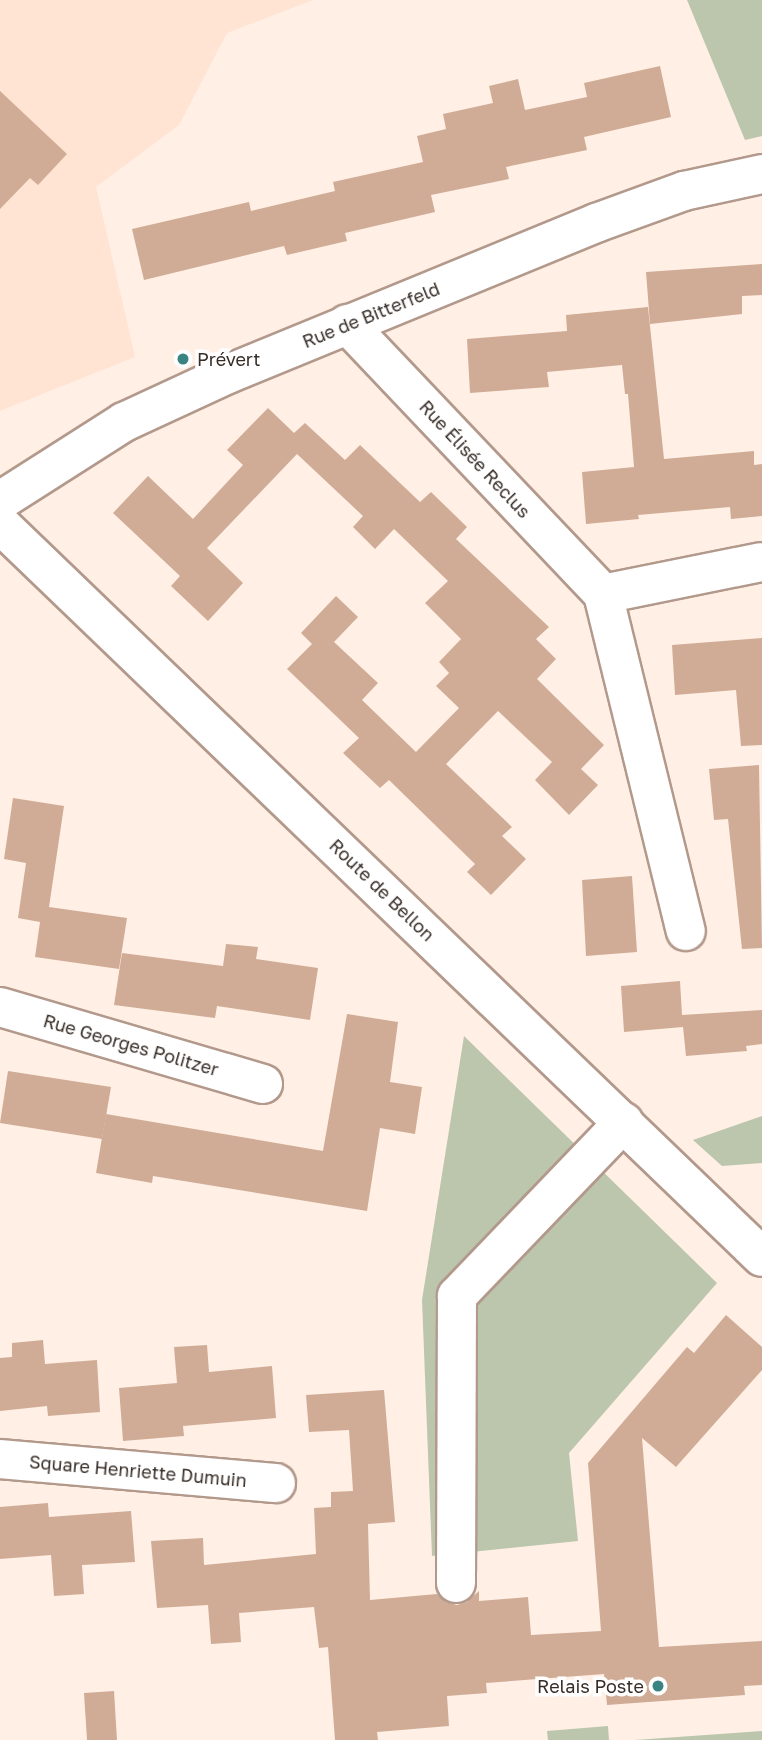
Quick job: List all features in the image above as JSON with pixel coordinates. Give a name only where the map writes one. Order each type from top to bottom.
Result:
[{"type":"street","name":"Rue de Bitterfeld","points":[[0,501],[124,422],[347,324],[596,223],[684,191],[762,174]]},
{"type":"street","name":"Rue Élisée Reclus","points":[[347,324],[603,594],[686,931]]},
{"type":"street","name":"Route de Bellon","points":[[0,524],[760,1250]]},
{"type":"street","points":[[603,594],[761,562]]},
{"type":"street","name":"Rue Georges Politzer","points":[[0,1007],[263,1084]]},
{"type":"street","points":[[456,1583],[457,1296],[624,1122]]},
{"type":"street","name":"Square Henriette Dumuin","points":[[0,1459],[276,1483]]},
{"type":"shaded area","points":[[0,0],[313,0],[227,33],[179,125],[96,187],[135,357],[0,411]]},
{"type":"green space","points":[[687,0],[762,0],[762,136],[745,140]]},
{"type":"green space","points":[[464,1036],[717,1283],[569,1453],[578,1541],[432,1556],[422,1300]]},
{"type":"green space","points":[[762,1116],[762,1163],[722,1166],[693,1140]]},
{"type":"green space","points":[[608,1726],[609,1740],[548,1740],[547,1731]]},
{"type":"green space","points":[[762,1731],[762,1740],[635,1740]]},
{"type":"building","points":[[660,66],[671,117],[584,137],[587,150],[506,167],[509,179],[431,195],[435,212],[345,233],[347,241],[287,255],[284,246],[144,280],[132,229],[249,202],[251,211],[335,191],[333,182],[423,162],[417,136],[446,129],[443,114],[493,103],[489,86],[518,79],[525,110],[587,97],[584,83]]},
{"type":"building","points":[[0,91],[67,154],[38,185],[30,178],[0,209]]},
{"type":"building","points":[[762,264],[762,295],[742,296],[742,314],[650,324],[646,272]]},
{"type":"building","points":[[648,307],[664,459],[754,451],[754,465],[762,464],[762,516],[731,519],[730,507],[638,515],[639,519],[586,524],[582,472],[634,467],[628,394],[625,394],[622,365],[547,372],[549,387],[470,393],[467,339],[567,331],[566,315]]},
{"type":"building","points":[[268,408],[294,433],[305,423],[345,460],[360,445],[420,502],[431,492],[467,527],[456,539],[549,627],[536,639],[556,659],[537,679],[604,745],[581,769],[598,785],[569,815],[535,780],[552,762],[498,711],[446,764],[512,827],[502,836],[526,859],[491,895],[467,872],[475,864],[389,780],[380,788],[343,753],[359,738],[287,669],[312,644],[301,633],[336,596],[358,617],[334,642],[378,683],[362,700],[416,752],[459,708],[436,686],[449,673],[439,662],[461,639],[425,603],[448,581],[394,529],[375,549],[353,527],[363,516],[297,454],[207,548],[243,583],[208,621],[171,586],[180,576],[113,513],[148,476],[193,519],[243,465],[227,450]]},
{"type":"building","points":[[762,638],[762,745],[741,746],[736,690],[675,695],[672,645]]},
{"type":"building","points":[[759,765],[762,948],[742,949],[728,819],[714,820],[709,769]]},
{"type":"building","points":[[13,798],[64,806],[49,907],[127,918],[119,969],[35,957],[40,922],[18,918],[26,863],[4,859]]},
{"type":"building","points":[[632,876],[637,952],[586,956],[582,880]]},
{"type":"building","points":[[226,944],[258,947],[256,959],[318,968],[310,1020],[217,1006],[215,1018],[114,1005],[122,953],[223,966]]},
{"type":"building","points":[[680,981],[682,1015],[762,1010],[762,1044],[746,1046],[747,1051],[686,1056],[682,1017],[683,1027],[624,1032],[621,986]]},
{"type":"building","points":[[347,1014],[398,1022],[390,1082],[422,1087],[415,1134],[380,1128],[367,1211],[153,1176],[152,1183],[96,1173],[106,1114],[323,1151]]},
{"type":"building","points":[[8,1071],[111,1087],[102,1139],[0,1123]]},
{"type":"building","points":[[726,1315],[762,1347],[762,1370],[676,1467],[642,1438],[659,1647],[762,1641],[762,1685],[744,1686],[745,1695],[607,1705],[604,1674],[486,1683],[487,1693],[447,1696],[449,1726],[377,1732],[378,1740],[335,1740],[328,1647],[319,1648],[314,1607],[239,1613],[241,1642],[211,1644],[208,1605],[157,1608],[151,1541],[203,1538],[204,1565],[316,1554],[314,1508],[331,1507],[331,1492],[353,1491],[349,1430],[309,1432],[306,1395],[384,1390],[395,1522],[368,1524],[370,1600],[437,1594],[446,1602],[457,1605],[467,1602],[479,1591],[479,1601],[528,1597],[531,1635],[601,1631],[588,1463],[687,1347],[694,1353]]},
{"type":"building","points":[[43,1340],[45,1364],[97,1360],[100,1412],[48,1416],[47,1406],[0,1411],[0,1358],[12,1357],[12,1343]]},
{"type":"building","points":[[207,1345],[209,1372],[272,1366],[276,1418],[183,1426],[184,1436],[123,1441],[119,1388],[177,1383],[174,1347]]},
{"type":"building","points":[[48,1503],[49,1517],[131,1511],[135,1562],[82,1565],[84,1594],[54,1596],[51,1555],[0,1559],[0,1507]]},
{"type":"building","points":[[114,1691],[117,1740],[87,1740],[84,1693]]},
{"type":"place","name":"Prévert","points":[[183,359]]},
{"type":"place","name":"Relais Poste","points":[[658,1686]]}]
